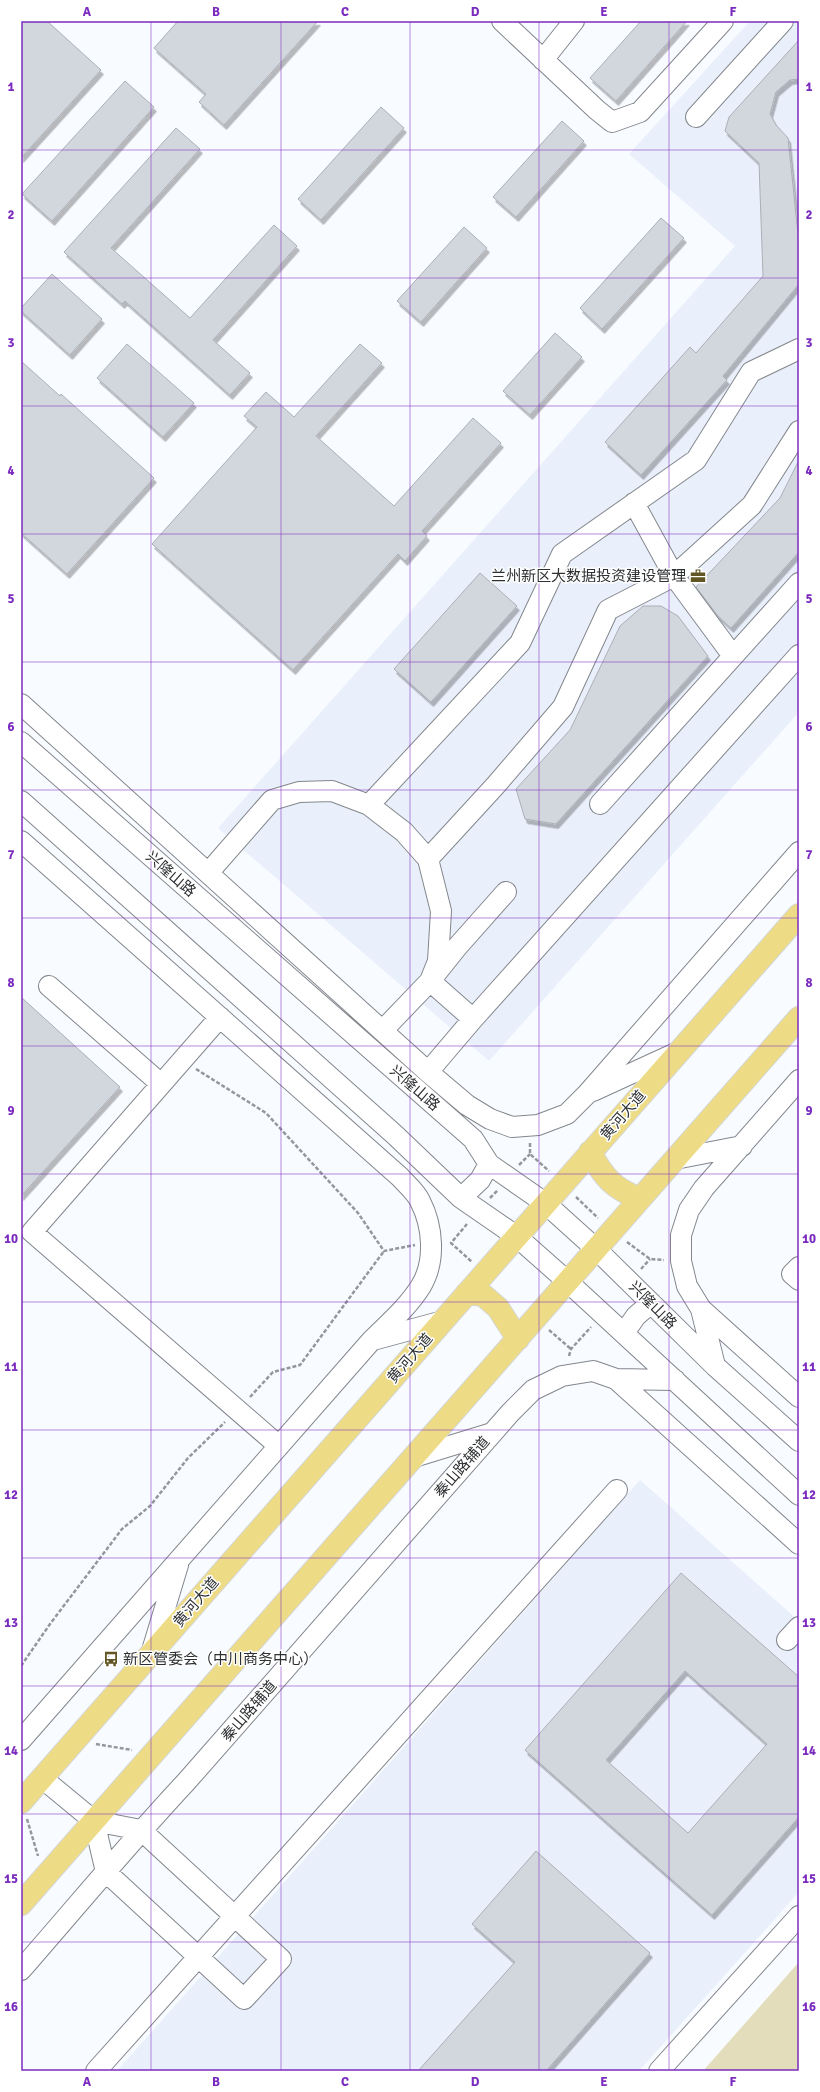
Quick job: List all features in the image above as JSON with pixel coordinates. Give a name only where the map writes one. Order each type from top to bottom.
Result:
[{"type":"main road","name":"黄河大道","points":[[21,1802],[799,915]]},
{"type":"main road","points":[[21,1904],[799,1018]]},
{"type":"main road","points":[[590,1152],[602,1174],[622,1192],[640,1199]]},
{"type":"main road","points":[[467,1293],[483,1295],[498,1308],[518,1339]]},
{"type":"street","points":[[502,21],[597,110],[612,122],[640,112],[723,21]]},
{"type":"street","points":[[543,60],[574,21]]},
{"type":"street","points":[[696,117],[783,21]]},
{"type":"street","points":[[369,805],[520,643],[562,554],[696,460],[751,372],[799,349]]},
{"type":"street","points":[[428,858],[495,786],[563,707],[608,610],[674,576],[752,505],[799,431]]},
{"type":"street","points":[[634,503],[674,576],[733,656]]},
{"type":"street","points":[[600,804],[799,583]]},
{"type":"street","points":[[435,1078],[473,1019],[799,655]]},
{"type":"street","points":[[21,704],[466,1105],[490,1119],[512,1127],[538,1125],[566,1114],[586,1094],[799,852]]},
{"type":"street","name":"兴隆山路","points":[[21,742],[473,1139],[489,1164],[545,1203],[596,1249],[715,1366],[799,1441]]},
{"type":"street","points":[[209,872],[272,800],[299,792],[332,791],[369,805],[404,832],[428,858],[442,911],[438,961],[430,981]]},
{"type":"street","points":[[21,802],[395,1135],[461,1198],[516,1236],[568,1282],[799,1495]]},
{"type":"street","points":[[21,841],[400,1177],[420,1200],[430,1227],[431,1242],[431,1257],[422,1286],[403,1309],[371,1341],[21,1740]]},
{"type":"street","points":[[383,1030],[430,981],[458,946],[506,892]]},
{"type":"street","points":[[430,981],[473,1019]]},
{"type":"street","points":[[49,986],[161,1084]]},
{"type":"street","points":[[220,1017],[161,1084],[26,1227],[279,1446]]},
{"type":"street","points":[[586,1094],[678,1052]]},
{"type":"street","points":[[435,1078],[473,1139]]},
{"type":"street","points":[[715,1366],[701,1309],[688,1286],[681,1261],[681,1235],[689,1210],[704,1188],[799,1080]]},
{"type":"street","points":[[395,1135],[400,1177]]},
{"type":"street","points":[[675,1159],[742,1146]]},
{"type":"street","points":[[461,1198],[480,1180],[489,1164]]},
{"type":"street","points":[[799,1267],[792,1274],[799,1280]]},
{"type":"street","points":[[624,1333],[636,1316],[651,1303]]},
{"type":"street","points":[[701,1309],[799,1397]]},
{"type":"street","points":[[371,1341],[443,1321]]},
{"type":"street","name":"秦山路辅道","points":[[21,1970],[106,1872],[140,1830],[186,1782],[492,1433],[533,1390],[562,1376],[594,1371],[616,1379]]},
{"type":"street","points":[[616,1379],[675,1380]]},
{"type":"street","points":[[616,1379],[799,1544]]},
{"type":"street","points":[[414,1457],[492,1433]]},
{"type":"street","points":[[96,2071],[617,1490]]},
{"type":"street","points":[[151,1654],[180,1559]]},
{"type":"street","points":[[42,1778],[94,1821],[140,1830],[281,1959],[244,1999],[106,1872],[94,1821]]},
{"type":"street","points":[[659,2071],[799,1916]]},
{"type":"path","points":[[182,1061],[266,1113],[358,1213],[384,1251]]},
{"type":"path","points":[[529,1126],[530,1154],[612,1231],[650,1259],[681,1261]]},
{"type":"path","points":[[21,1666],[50,1624],[122,1529],[150,1506],[188,1458],[273,1372],[300,1365],[384,1251],[431,1242]]},
{"type":"path","points":[[75,1740],[154,1753]]},
{"type":"shaded area","points":[[750,21],[799,21],[799,712],[489,1061],[218,828],[735,246],[629,154]]},
{"type":"shaded area","points":[[640,1480],[799,1621],[799,1892],[639,2071],[117,2071]]},
{"type":"shaded area","points":[[799,1962],[799,2071],[703,2071]]},
{"type":"building","points":[[21,21],[47,21],[101,70],[21,158]]},
{"type":"building","points":[[178,21],[318,21],[224,125],[199,102],[206,94],[154,48]]},
{"type":"building","points":[[641,21],[687,21],[616,101],[590,78]]},
{"type":"building","points":[[799,40],[799,79],[790,80],[776,92],[770,114],[776,125],[788,138],[799,244],[799,284],[723,376],[727,380],[641,475],[605,442],[690,347],[696,353],[763,276],[759,163],[725,131],[729,117]]},
{"type":"building","points":[[125,81],[154,107],[52,221],[22,194]]},
{"type":"building","points":[[381,107],[404,128],[321,220],[298,199]]},
{"type":"building","points":[[562,121],[584,141],[516,217],[493,197]]},
{"type":"building","points":[[176,128],[200,149],[111,248],[190,318],[274,225],[297,246],[213,340],[250,373],[230,395],[125,301],[122,304],[64,252]]},
{"type":"building","points":[[661,218],[684,238],[602,329],[580,308]]},
{"type":"building","points":[[464,227],[487,248],[421,322],[397,301]]},
{"type":"building","points":[[52,274],[102,319],[70,355],[21,311],[21,308]]},
{"type":"building","points":[[555,333],[582,357],[530,415],[503,391]]},
{"type":"building","points":[[127,344],[194,403],[163,437],[97,378]]},
{"type":"building","points":[[360,344],[382,363],[316,436],[394,506],[473,418],[501,443],[422,531],[427,536],[405,561],[398,554],[293,670],[152,544],[257,427],[244,416],[266,392],[294,417]]},
{"type":"building","points":[[21,361],[60,396],[61,394],[154,478],[67,574],[21,533]]},
{"type":"building","points":[[799,460],[799,552],[731,628],[718,616],[696,587],[780,498]]},
{"type":"building","points":[[480,573],[517,606],[431,702],[394,669]]},
{"type":"building","points":[[643,606],[661,606],[678,616],[708,656],[556,824],[525,819],[516,789],[570,730],[620,626]]},
{"type":"building","points":[[21,997],[120,1087],[21,1196]]},
{"type":"building","points":[[681,1573],[799,1677],[799,1817],[712,1915],[525,1750]],"holes":[[[685,1671],[767,1744],[688,1833],[606,1760]]]},
{"type":"building","points":[[536,1851],[650,1953],[546,2071],[418,2071],[515,1962],[472,1924]]},
{"type":"place","name":"兰州新区大数据投资建设管理","points":[[698,576]]},
{"type":"place","name":"新区管委会（中川商务中心）","points":[[111,1659]]}]
